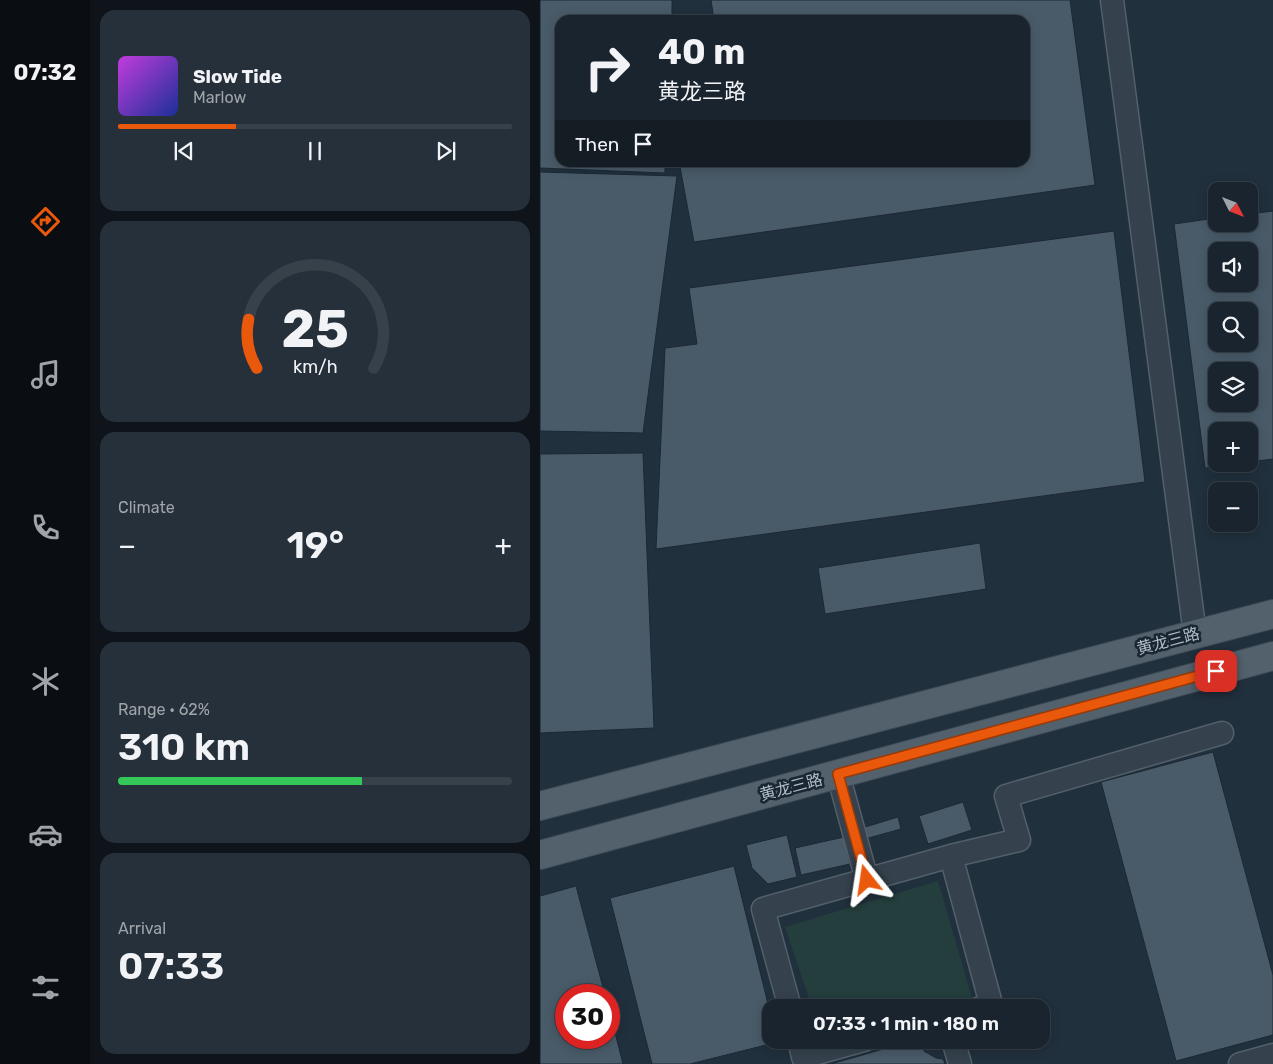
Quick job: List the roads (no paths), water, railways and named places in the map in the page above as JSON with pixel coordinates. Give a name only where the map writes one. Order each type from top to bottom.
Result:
[{"type":"main road","name":"黄龙三路","points":[[540,806],[1273,614]]},
{"type":"main road","name":"黄龙三路","points":[[540,854],[1273,656]]},
{"type":"street","points":[[1112,0],[1195,634]]},
{"type":"street","points":[[788,999],[763,910],[950,856],[1019,840],[1006,796],[1222,733]]},
{"type":"street","points":[[838,774],[867,880]]},
{"type":"street","points":[[950,856],[990,999]]},
{"type":"street","points":[[802,1049],[804,1057],[832,1049]]},
{"type":"street","points":[[955,1049],[960,1064]]},
{"type":"street","points":[[1240,1064],[1273,1055]]}]
